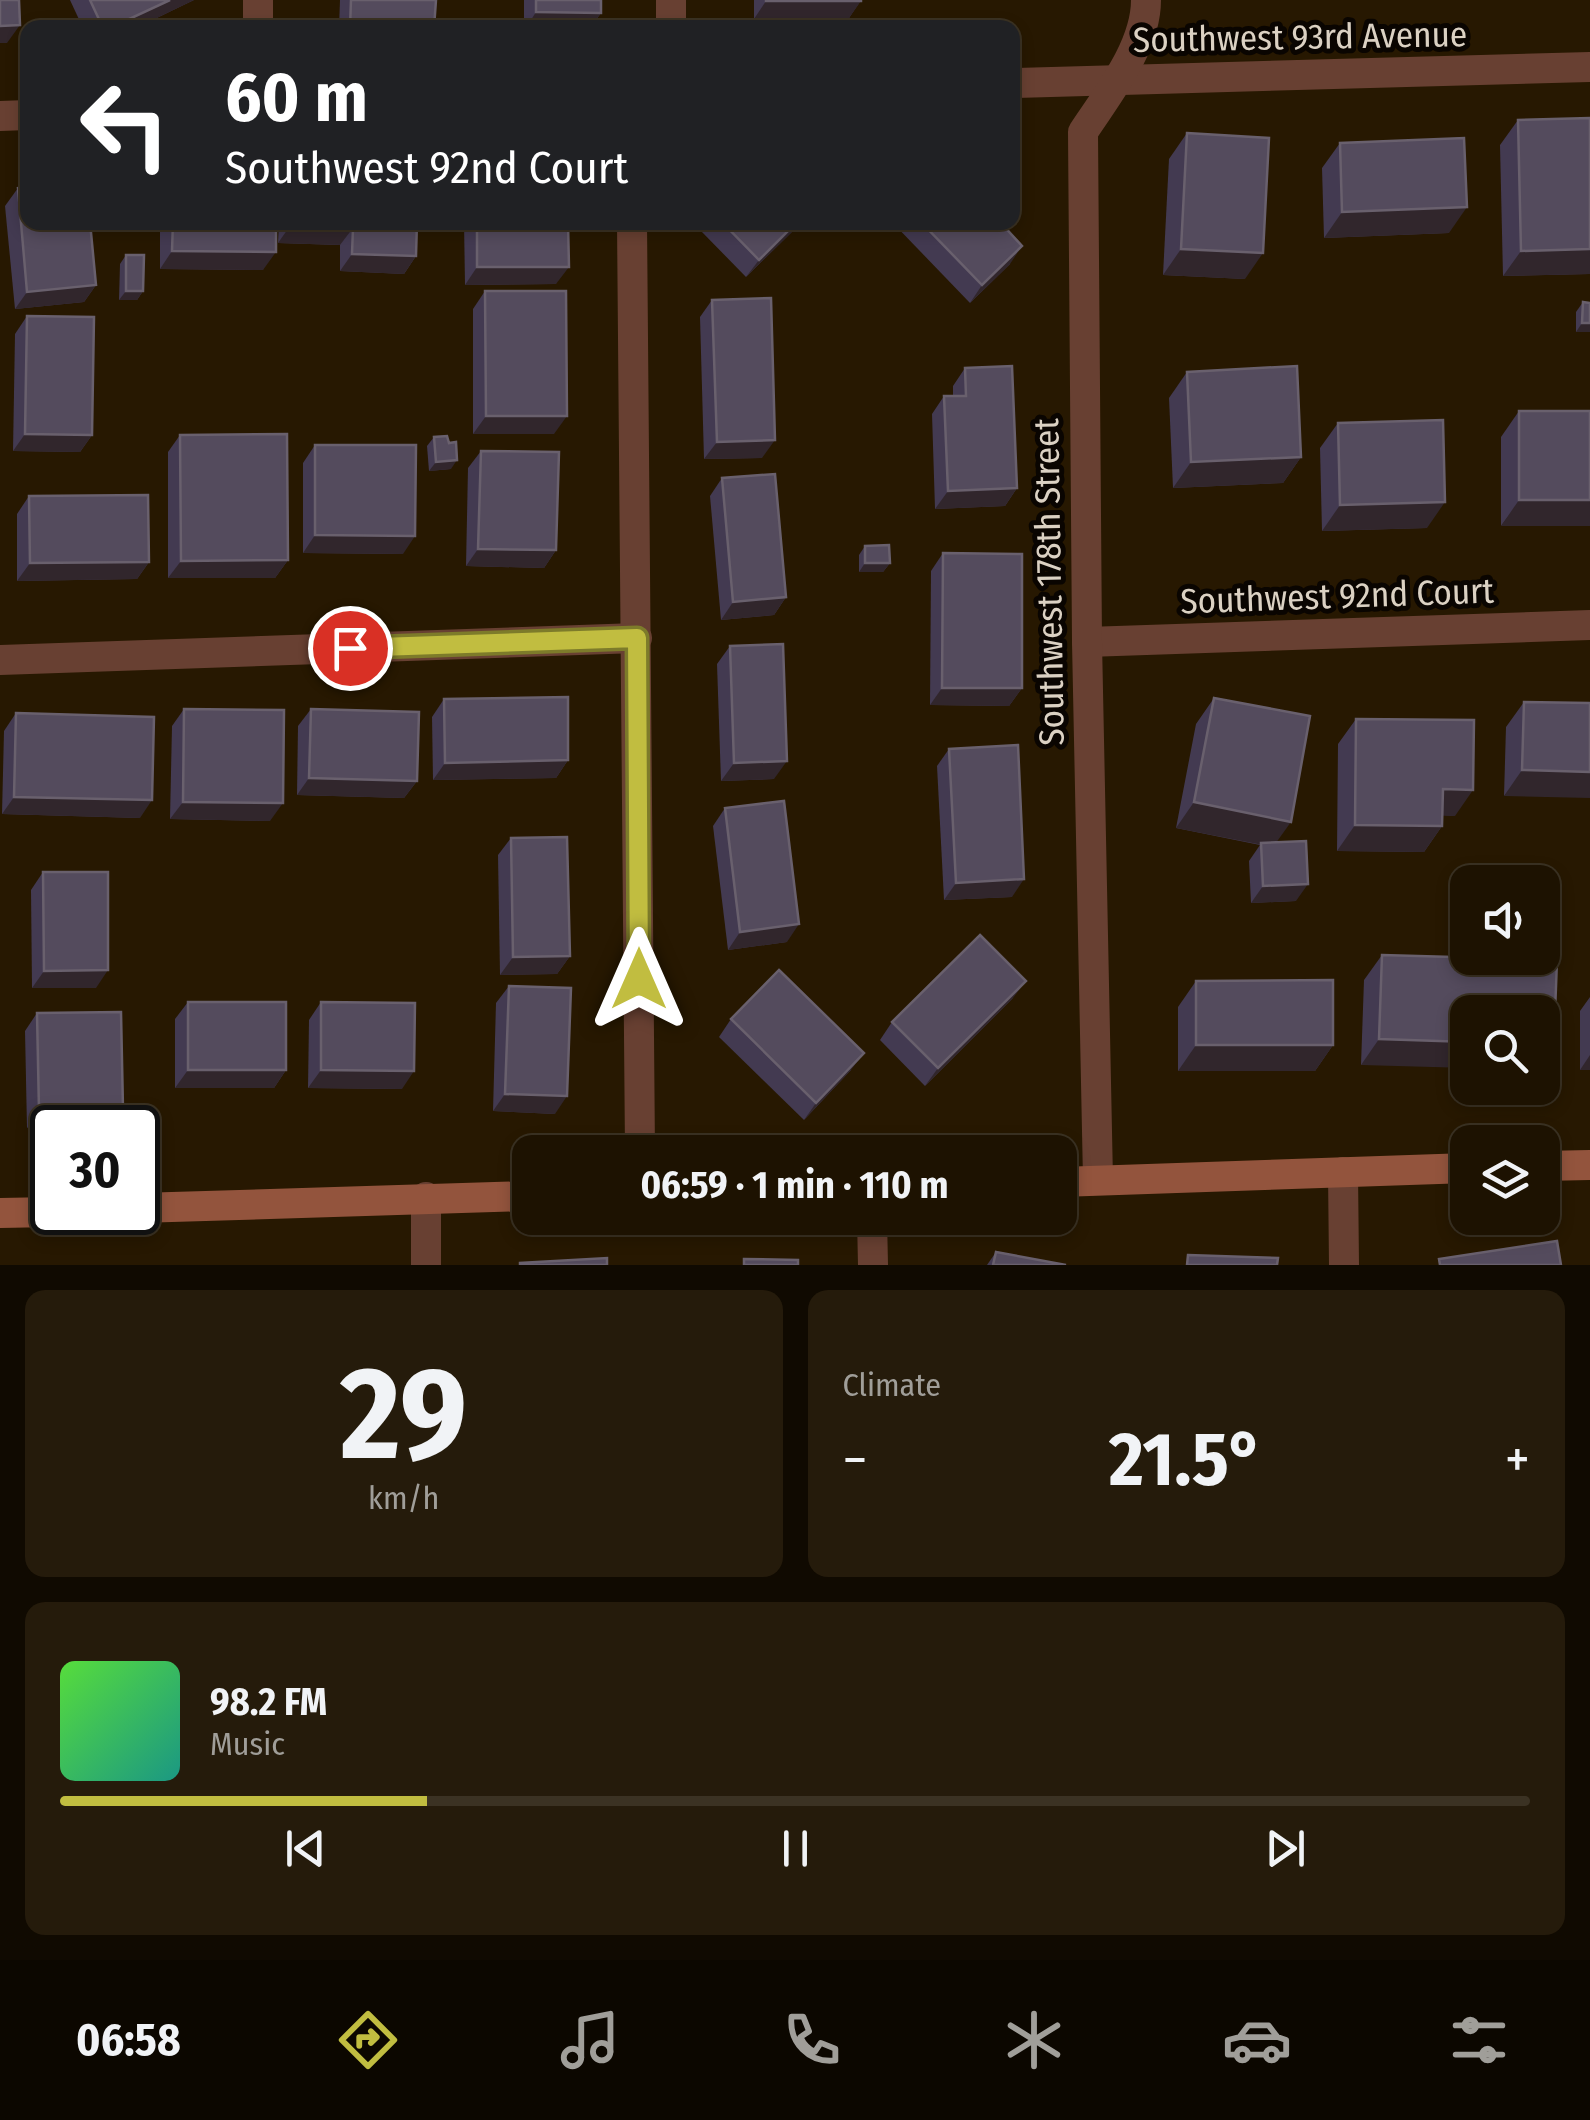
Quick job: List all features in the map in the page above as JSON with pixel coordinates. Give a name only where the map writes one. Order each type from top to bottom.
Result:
[{"type":"street","name":"Southwest 178th Street","points":[[1098,1180],[1087,642],[1083,132],[1118,80],[1146,19],[1146,0]]},
{"type":"street","name":"Southwest 93rd Avenue","points":[[1020,83],[1590,67]]},
{"type":"street","points":[[632,230],[640,1135]]},
{"type":"street","name":"Southwest 92nd Court","points":[[1087,642],[1590,625]]},
{"type":"street","points":[[0,660],[637,638]]},
{"type":"street","points":[[1560,1166],[1590,1165]]},
{"type":"street","points":[[1077,1181],[1450,1169]]},
{"type":"street","points":[[1343,1172],[1344,1265]]},
{"type":"street","points":[[160,1207],[512,1196]]},
{"type":"street","points":[[426,1197],[426,1265]]},
{"type":"street","points":[[0,1214],[30,1213]]},
{"type":"street","points":[[872,1235],[873,1265]]},
{"type":"building","points":[[0,0],[19,0],[20,25],[0,26]]},
{"type":"building","points":[[90,0],[170,0],[127,20],[99,20]]},
{"type":"building","points":[[351,0],[436,0],[435,20],[350,20]]},
{"type":"building","points":[[536,0],[601,0],[601,13],[536,12]]},
{"type":"building","points":[[861,0],[861,1],[766,1]]},
{"type":"building","points":[[1590,118],[1590,249],[1521,251],[1518,120]]},
{"type":"building","points":[[1187,133],[1269,138],[1263,253],[1181,249]]},
{"type":"building","points":[[1464,138],[1467,207],[1342,212],[1340,143]]},
{"type":"building","points":[[22,230],[91,230],[96,285],[27,292]]},
{"type":"building","points":[[173,230],[276,230],[276,252],[172,251]]},
{"type":"building","points":[[353,230],[417,230],[416,256],[352,254]]},
{"type":"building","points":[[477,230],[568,230],[569,267],[477,267]]},
{"type":"building","points":[[730,230],[789,230],[759,260]]},
{"type":"building","points":[[929,230],[1007,230],[1022,246],[982,285]]},
{"type":"building","points":[[126,255],[144,255],[143,291],[126,291]]},
{"type":"building","points":[[485,291],[566,291],[567,416],[486,416]]},
{"type":"building","points":[[771,298],[775,440],[717,442],[712,300]]},
{"type":"building","points":[[1583,302],[1590,303],[1590,323],[1582,323]]},
{"type":"building","points":[[27,316],[94,317],[92,435],[25,434]]},
{"type":"building","points":[[1012,366],[1017,488],[948,491],[944,396],[966,396],[965,368]]},
{"type":"building","points":[[1297,366],[1301,457],[1191,462],[1187,372]]},
{"type":"building","points":[[1519,411],[1590,411],[1590,500],[1519,500]]},
{"type":"building","points":[[1443,420],[1445,502],[1340,505],[1338,423]]},
{"type":"building","points":[[287,434],[288,560],[181,561],[180,435]]},
{"type":"building","points":[[447,436],[449,443],[456,442],[457,460],[436,462],[434,437]]},
{"type":"building","points":[[315,445],[416,445],[415,536],[315,535]]},
{"type":"building","points":[[481,451],[559,452],[556,550],[478,549]]},
{"type":"building","points":[[775,474],[786,597],[733,602],[722,478]]},
{"type":"building","points":[[148,495],[149,562],[30,563],[29,496]]},
{"type":"building","points":[[889,545],[890,563],[865,563],[865,546]]},
{"type":"building","points":[[943,553],[1022,554],[1022,688],[942,688]]},
{"type":"building","points":[[783,644],[787,761],[734,763],[730,646]]},
{"type":"building","points":[[568,697],[568,760],[445,763],[444,699]]},
{"type":"building","points":[[1214,698],[1310,716],[1291,822],[1194,802]]},
{"type":"building","points":[[1524,702],[1590,703],[1590,772],[1522,770]]},
{"type":"building","points":[[184,709],[284,710],[283,803],[183,802]]},
{"type":"building","points":[[311,709],[419,712],[417,781],[309,778]]},
{"type":"building","points":[[16,713],[154,717],[152,800],[14,797]]},
{"type":"building","points":[[1356,719],[1474,720],[1473,790],[1443,789],[1442,826],[1355,825]]},
{"type":"building","points":[[1018,745],[1024,879],[956,883],[949,749]]},
{"type":"building","points":[[784,801],[799,924],[740,932],[725,808]]},
{"type":"building","points":[[567,837],[570,956],[513,957],[511,838]]},
{"type":"building","points":[[1306,841],[1308,884],[1263,886],[1261,843]]},
{"type":"building","points":[[43,872],[108,872],[108,970],[44,971]]},
{"type":"building","points":[[980,935],[1026,981],[938,1068],[892,1022]]},
{"type":"building","points":[[1382,955],[1450,957],[1450,975],[1556,975],[1556,995],[1450,995],[1450,1041],[1379,1039]]},
{"type":"building","points":[[779,970],[864,1053],[816,1103],[731,1019]]},
{"type":"building","points":[[1333,980],[1333,1045],[1196,1045],[1196,981]]},
{"type":"building","points":[[509,986],[571,988],[567,1096],[505,1094]]},
{"type":"building","points":[[188,1002],[286,1002],[286,1070],[188,1070]]},
{"type":"building","points":[[321,1002],[415,1003],[414,1071],[321,1070]]},
{"type":"building","points":[[121,1012],[123,1105],[39,1105],[37,1013]]},
{"type":"building","points":[[1557,1241],[1561,1265],[1440,1265],[1439,1259]]},
{"type":"building","points":[[996,1252],[1066,1265],[993,1265]]},
{"type":"building","points":[[1188,1255],[1278,1258],[1277,1265],[1187,1265]]},
{"type":"building","points":[[607,1258],[607,1265],[520,1265],[520,1263]]},
{"type":"building","points":[[744,1259],[798,1260],[798,1265],[744,1265]]},
{"type":"route","points":[[350,648],[637,638],[639,979]]}]
